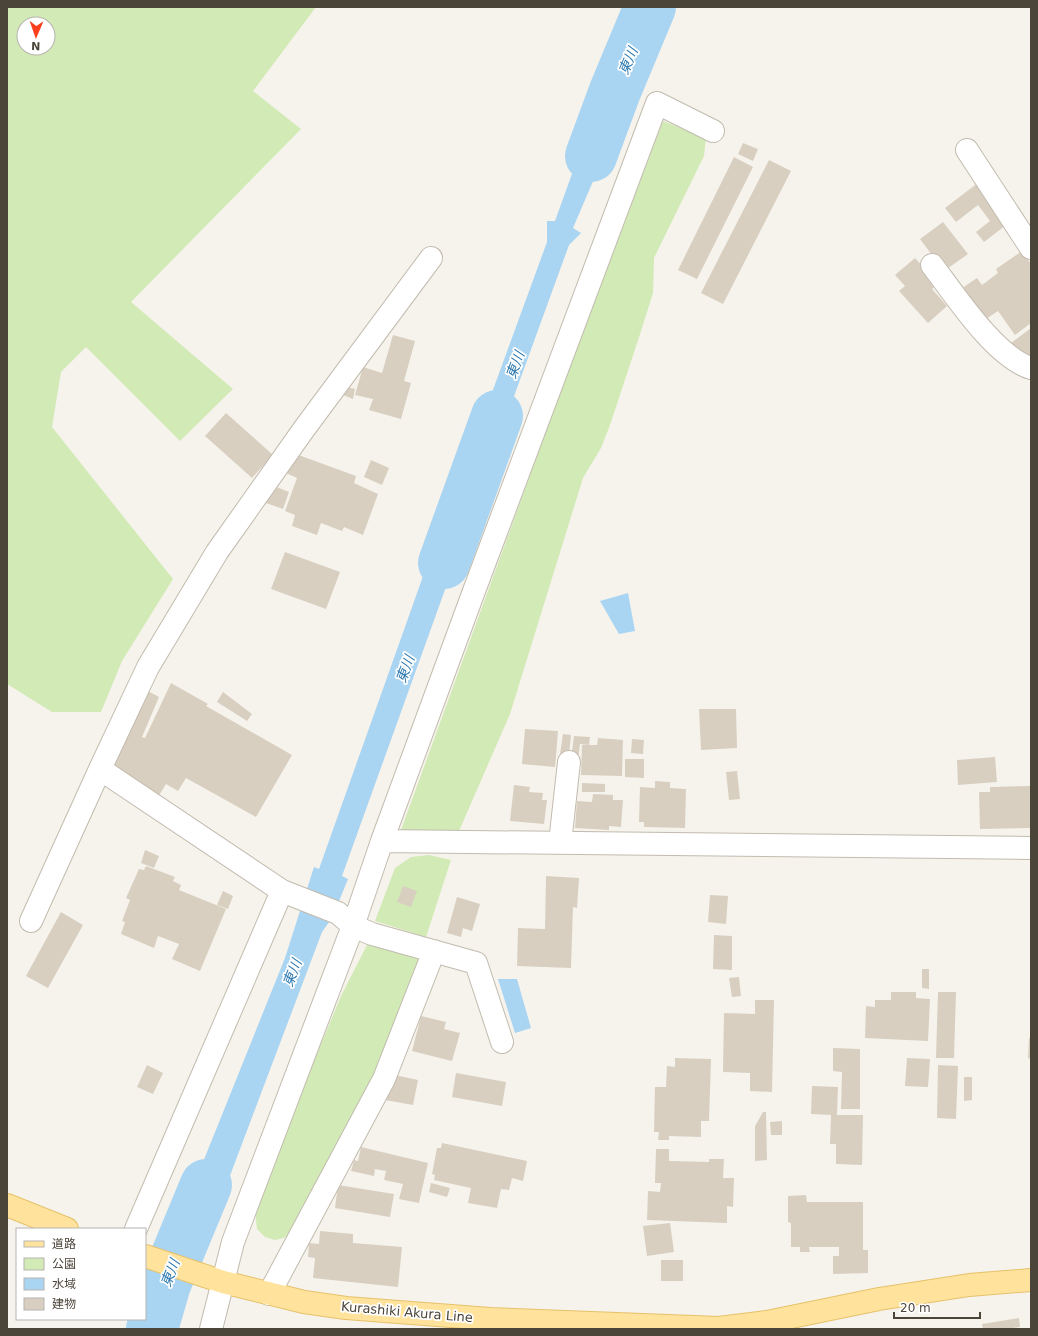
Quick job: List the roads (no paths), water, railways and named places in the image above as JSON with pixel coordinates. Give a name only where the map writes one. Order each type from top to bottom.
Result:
[{"type":"main road","points":[[7,1205],[64,1228]]},
{"type":"main road","name":"Kurashiki Akura Line","points":[[146,1256],[216,1280],[269,1294],[304,1302],[346,1308],[457,1317],[719,1328],[767,1322],[879,1299],[969,1285],[1031,1280]]},
{"type":"street","points":[[211,1329],[216,1280],[232,1242],[346,920],[382,841],[657,103],[713,131]]},
{"type":"street","points":[[967,150],[1031,248]]},
{"type":"street","points":[[31,921],[148,667],[217,552],[304,429],[431,258]]},
{"type":"street","points":[[932,265],[988,338],[1021,365],[1031,368]]},
{"type":"street","points":[[560,843],[569,762]]},
{"type":"street","points":[[100,769],[291,894],[372,934],[476,963],[502,1042]]},
{"type":"street","points":[[382,841],[1031,848]]},
{"type":"street","points":[[136,1228],[291,894]]},
{"type":"street","points":[[269,1294],[384,1079],[434,951]]},
{"type":"water","points":[[636,7],[660,7],[634,83],[612,75]]},
{"type":"water","points":[[604,85],[630,95],[573,228],[581,233],[569,245],[481,487],[460,480],[547,242],[547,221],[555,221]]},
{"type":"water","points":[[454,489],[478,498],[342,876],[348,879],[332,918],[322,932],[200,1255],[168,1249],[285,958],[314,867],[319,869]]},
{"type":"water","points":[[628,593],[635,631],[619,634],[600,601]]},
{"type":"water","points":[[498,979],[517,979],[531,1028],[515,1033]]},
{"type":"water","points":[[157,1274],[183,1287],[170,1329],[141,1329],[144,1320],[146,1320]]},
{"type":"waterway","name":"東川","points":[[591,156],[615,91],[650,7]]},
{"type":"waterway","name":"東川","points":[[444,563],[497,416]]},
{"type":"waterway","name":"東川","points":[[152,1329],[165,1284],[206,1185]]}]
